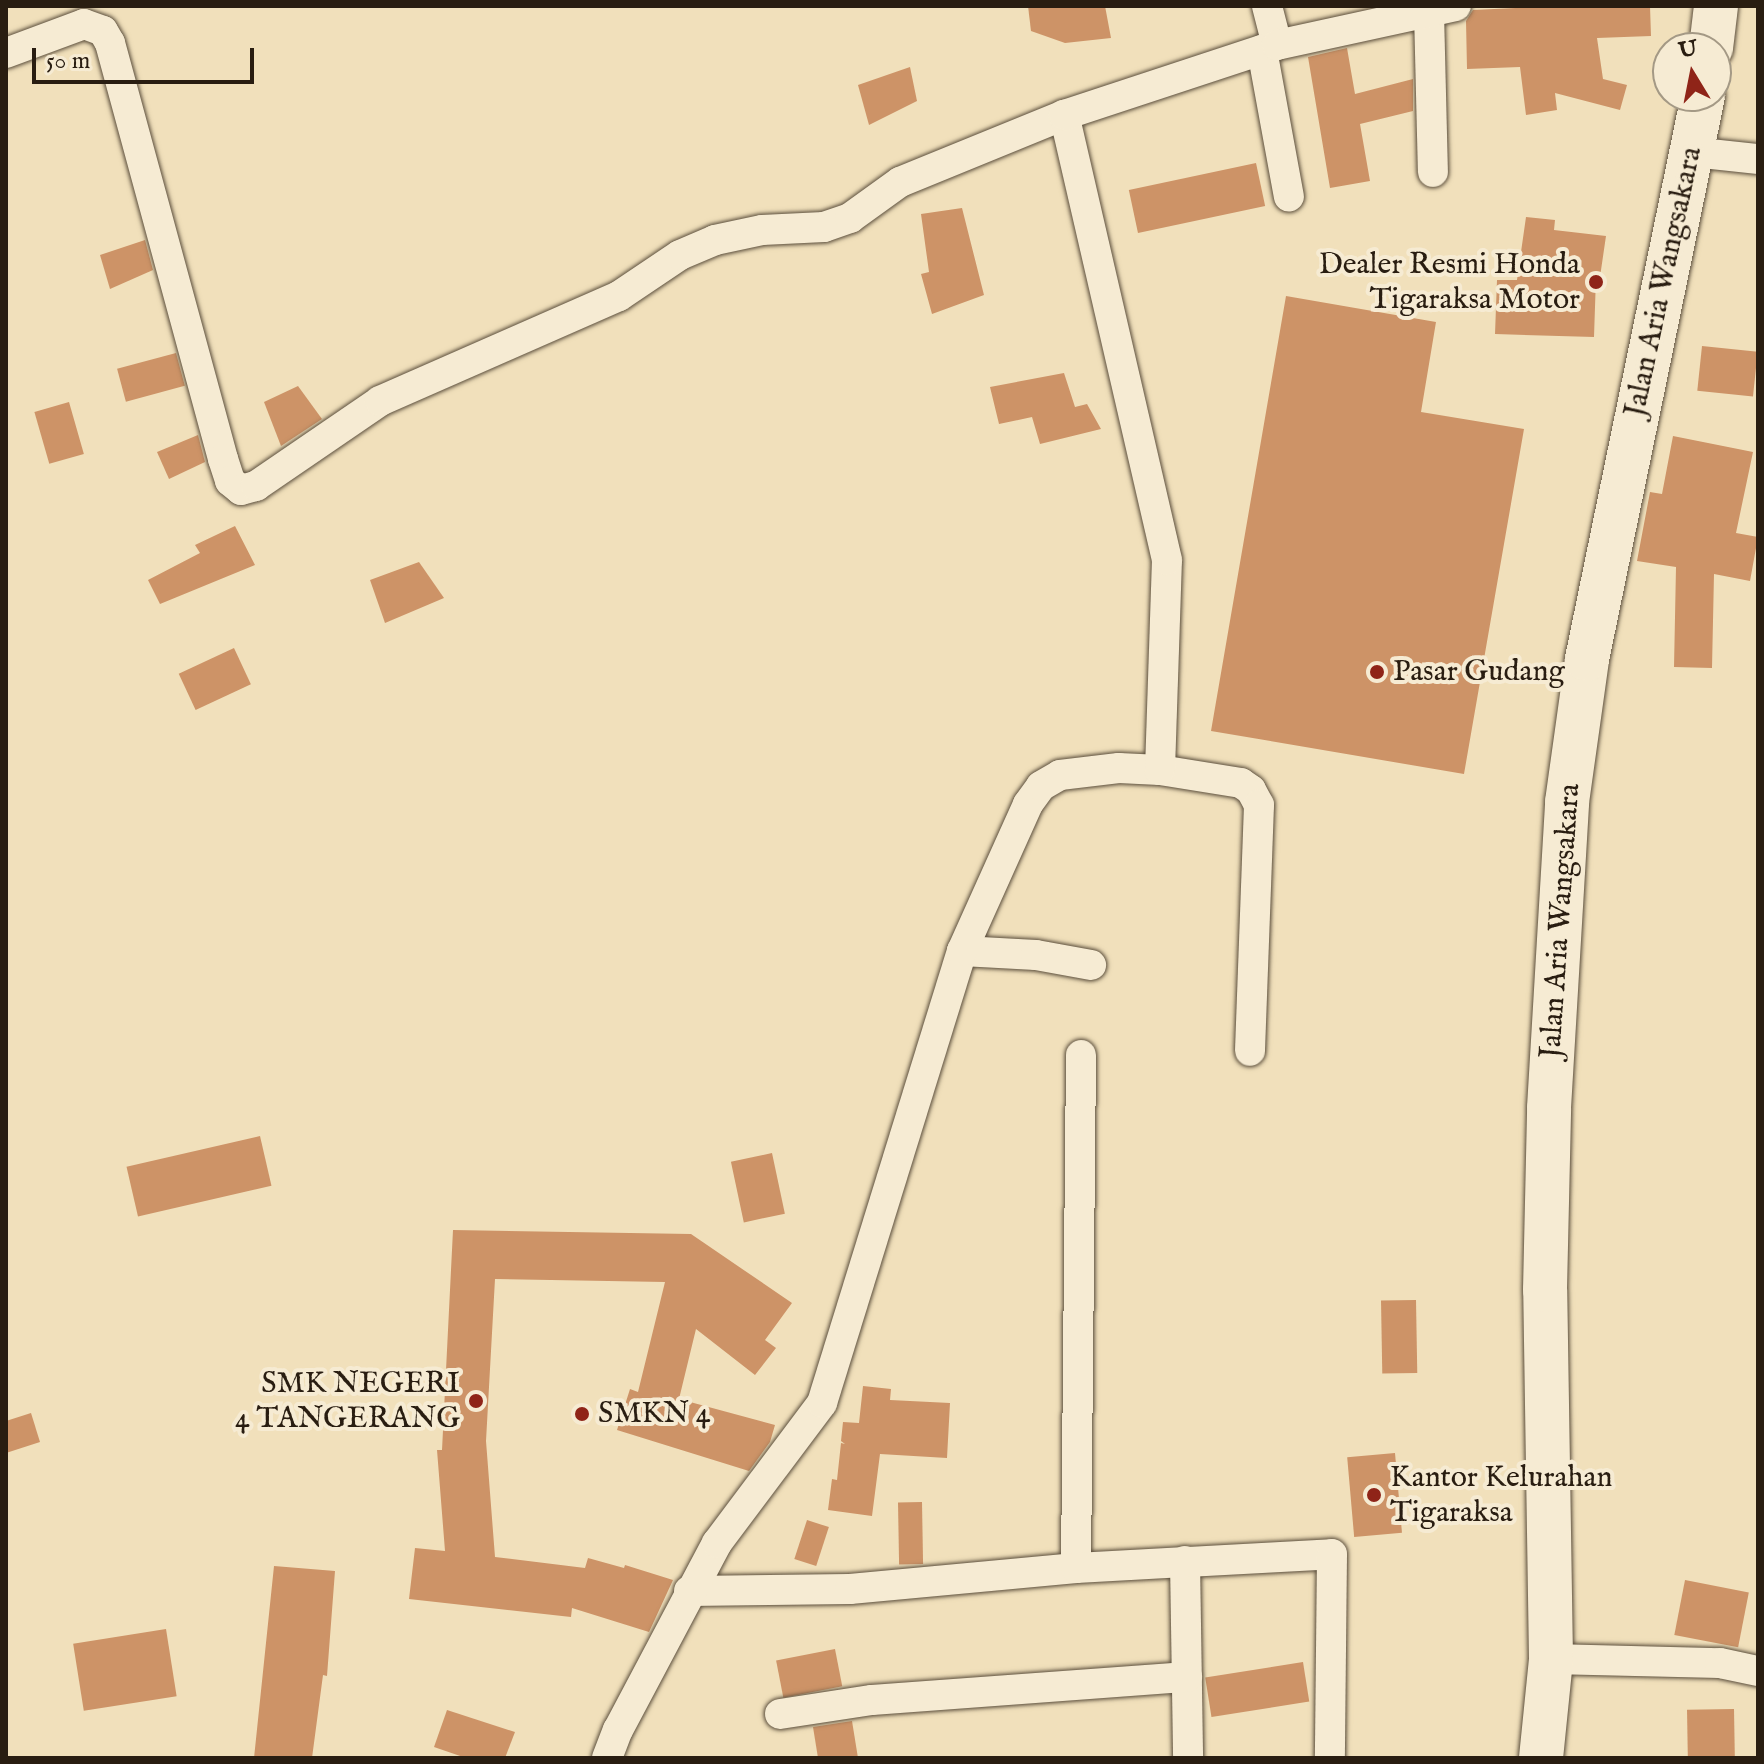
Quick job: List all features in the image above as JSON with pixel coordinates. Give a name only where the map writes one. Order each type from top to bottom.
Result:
[{"type":"street","points":[[1267,6],[1289,197]]},
{"type":"street","points":[[1713,32],[1716,6]]},
{"type":"street","points":[[6,53],[84,24],[103,31],[110,43],[223,459],[230,481],[241,490],[256,486],[380,401],[619,296],[680,255],[715,240],[762,230],[824,227],[850,218],[900,182],[1064,115],[1270,48],[1443,9],[1433,172]]},
{"type":"street","name":"Jalan Aria Wangsakara","points":[[1541,1758],[1551,1659],[1545,1290],[1549,1108],[1567,802],[1587,659],[1700,112]]},
{"type":"street","points":[[1064,115],[1167,560],[1160,770]]},
{"type":"street","points":[[1692,152],[1758,159]]},
{"type":"street","points":[[607,1758],[689,1591],[752,1491],[822,1403],[962,951],[1028,804],[1041,786],[1060,775],[1119,768],[1160,770],[1241,783],[1251,790],[1259,805],[1250,1051]]},
{"type":"street","points":[[962,951],[1036,955],[1091,965]]},
{"type":"street","points":[[1076,1568],[1081,1055]]},
{"type":"street","points":[[689,1591],[850,1589],[1076,1568],[1332,1554],[1330,1758]]},
{"type":"street","points":[[1185,1561],[1188,1758]]},
{"type":"street","points":[[1551,1659],[1720,1663],[1758,1671]]},
{"type":"street","points":[[780,1714],[872,1700],[1187,1677]]},
{"type":"building","points":[[1028,6],[1105,6],[1111,38],[1065,43],[1031,31]]},
{"type":"building","points":[[1650,6],[1651,36],[1597,38],[1603,79],[1627,85],[1620,110],[1555,93],[1557,110],[1526,115],[1520,67],[1467,69],[1466,21],[1473,10]]},
{"type":"building","points":[[1347,48],[1355,94],[1413,79],[1413,111],[1360,124],[1370,181],[1330,188],[1308,57]]},
{"type":"building","points":[[910,67],[917,101],[869,125],[858,85]]},
{"type":"building","points":[[1256,163],[1265,206],[1138,233],[1129,190]]},
{"type":"building","points":[[962,208],[984,295],[932,314],[921,274],[929,272],[921,214]]},
{"type":"building","points":[[1526,217],[1555,220],[1554,230],[1606,236],[1600,277],[1596,277],[1594,337],[1495,334],[1497,280],[1517,280]]},
{"type":"building","points":[[145,240],[153,270],[110,289],[100,255]]},
{"type":"building","points":[[1286,296],[1436,322],[1421,412],[1524,429],[1464,774],[1211,731]]},
{"type":"building","points":[[1702,346],[1758,352],[1753,397],[1697,391]]},
{"type":"building","points":[[176,353],[185,386],[126,402],[117,369]]},
{"type":"building","points":[[1064,373],[1075,407],[1087,404],[1101,429],[1040,444],[1032,417],[999,424],[990,387]]},
{"type":"building","points":[[298,386],[322,419],[281,446],[264,402]]},
{"type":"building","points":[[69,402],[84,454],[49,464],[34,412]]},
{"type":"building","points":[[198,435],[205,462],[169,479],[157,452]]},
{"type":"building","points":[[1673,436],[1753,452],[1736,533],[1758,537],[1750,581],[1714,574],[1712,668],[1674,667],[1676,567],[1637,561],[1650,492],[1662,494]]},
{"type":"building","points":[[235,526],[255,565],[160,604],[148,580],[200,553],[195,545]]},
{"type":"building","points":[[419,562],[444,598],[385,623],[370,580]]},
{"type":"building","points":[[234,648],[251,684],[196,710],[179,674]]},
{"type":"building","points":[[260,1136],[271,1186],[138,1217],[127,1167]]},
{"type":"building","points":[[772,1153],[785,1214],[744,1222],[731,1162]]},
{"type":"building","points":[[453,1230],[691,1234],[792,1303],[765,1340],[776,1348],[755,1375],[696,1329],[679,1399],[775,1425],[770,1442],[749,1471],[617,1430],[630,1389],[638,1392],[665,1282],[495,1279],[486,1441],[495,1557],[585,1568],[588,1558],[624,1568],[625,1565],[673,1580],[649,1632],[572,1608],[571,1617],[409,1599],[415,1548],[445,1551],[437,1450],[442,1450]]},
{"type":"building","points":[[1416,1300],[1417,1373],[1382,1374],[1381,1301]]},
{"type":"building","points":[[863,1386],[891,1389],[890,1400],[950,1403],[947,1458],[880,1454],[872,1516],[828,1510],[832,1479],[837,1480],[841,1443],[845,1444],[841,1441],[843,1422],[859,1423]]},
{"type":"building","points":[[31,1413],[40,1442],[6,1453],[6,1421]]},
{"type":"building","name":"Kantor Kelurahan Tigaraksa","points":[[1395,1453],[1402,1533],[1354,1537],[1347,1457]]},
{"type":"building","points":[[898,1502],[922,1502],[923,1564],[899,1564]]},
{"type":"building","points":[[807,1520],[829,1527],[816,1566],[794,1559]]},
{"type":"building","points":[[274,1566],[335,1571],[327,1676],[323,1675],[312,1758],[254,1758]]},
{"type":"building","points":[[1685,1580],[1749,1592],[1738,1647],[1674,1635]]},
{"type":"building","points":[[166,1629],[177,1696],[84,1711],[73,1644]]},
{"type":"building","points":[[835,1649],[842,1686],[783,1698],[776,1660]]},
{"type":"building","points":[[1303,1662],[1309,1702],[1211,1717],[1205,1677]]},
{"type":"building","points":[[1734,1709],[1735,1758],[1688,1758],[1687,1710]]},
{"type":"building","points":[[447,1710],[515,1732],[505,1758],[466,1758],[434,1747]]},
{"type":"building","points":[[852,1721],[858,1758],[818,1758],[813,1727]]},
{"type":"place","name":"Dealer Resmi Honda Tigaraksa Motor","points":[[1596,282]]},
{"type":"place","name":"Pasar Gudang","points":[[1377,672]]},
{"type":"place","name":"SMK NEGERI 4 TANGERANG","points":[[476,1401]]},
{"type":"place","name":"SMKN 4","points":[[582,1414]]},
{"type":"place","name":"Kantor Kelurahan Tigaraksa","points":[[1374,1495]]}]
